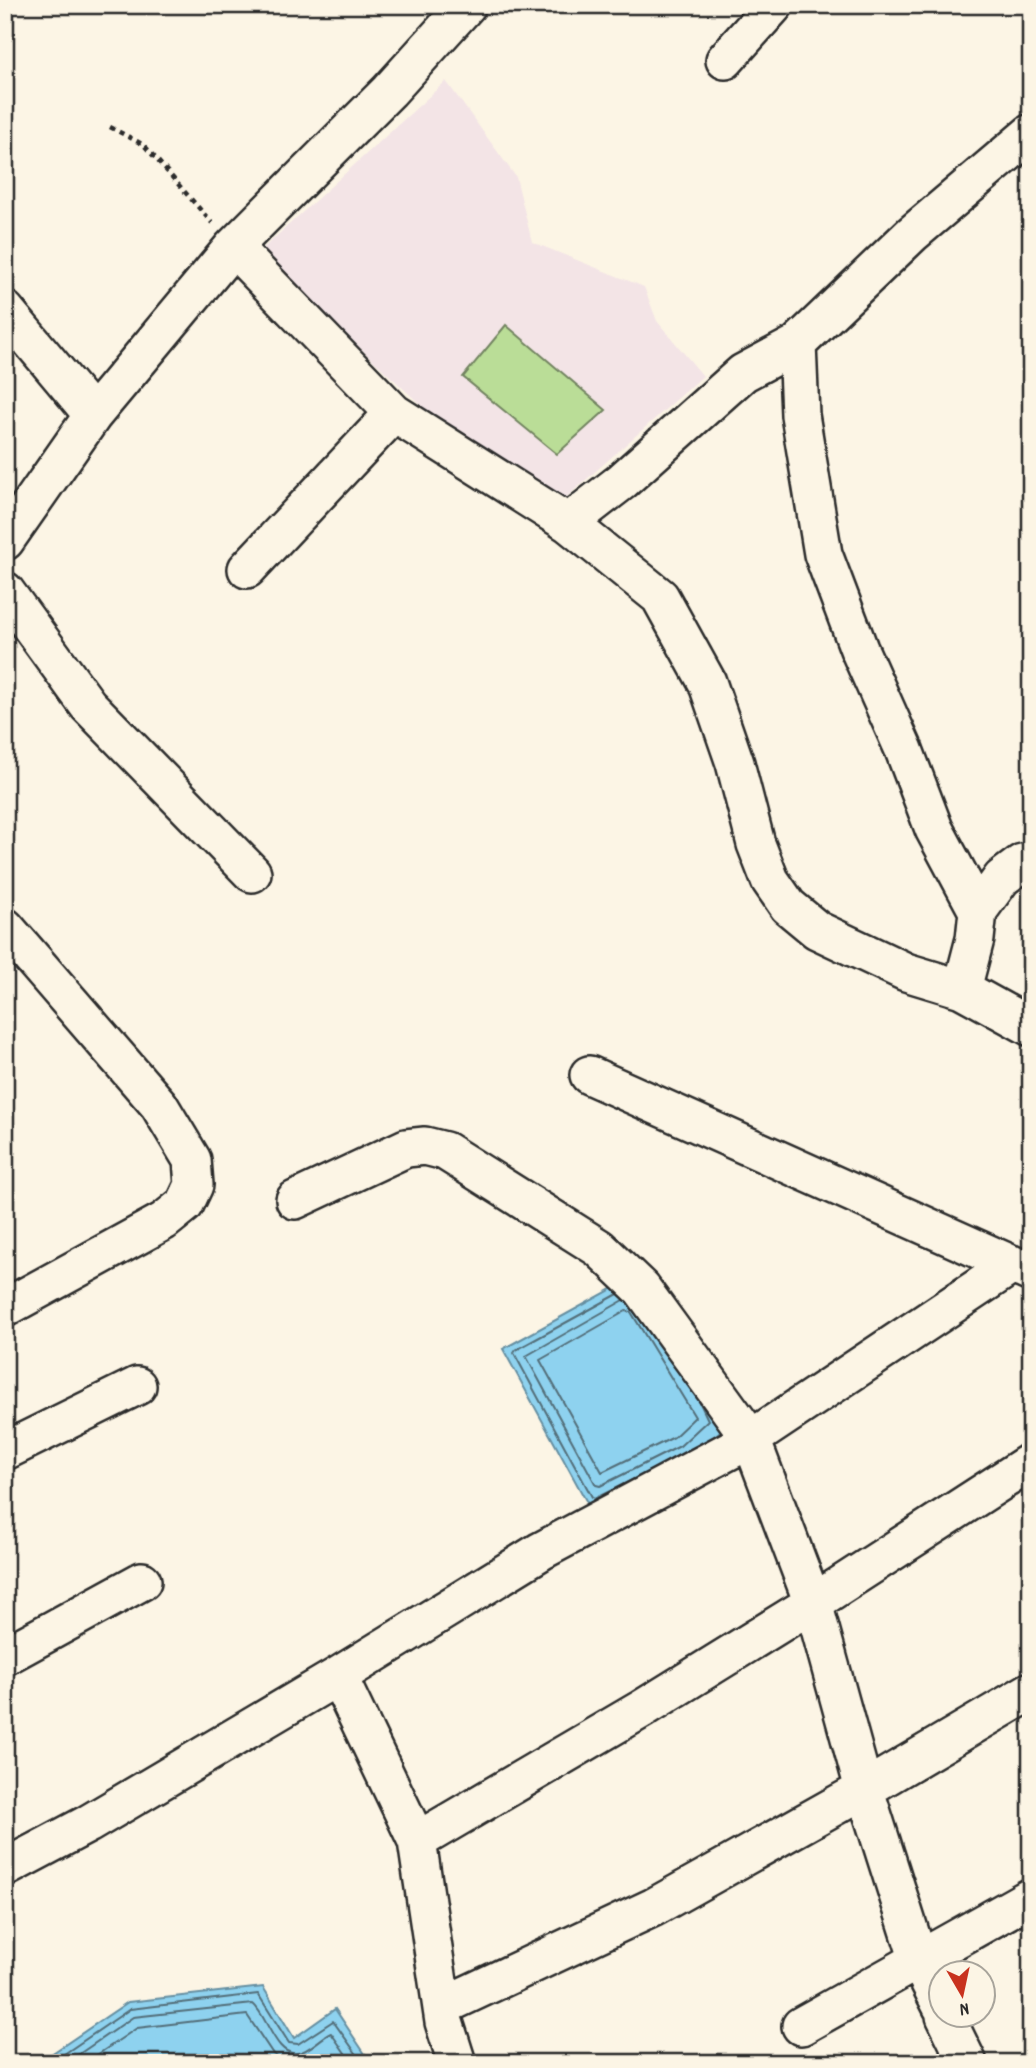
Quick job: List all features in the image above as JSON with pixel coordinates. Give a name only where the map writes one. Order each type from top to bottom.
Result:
[{"type":"street","points":[[5,541],[93,415],[233,247],[389,91],[467,5]]},
{"type":"street","points":[[725,60],[774,5]]},
{"type":"street","points":[[568,523],[621,482],[743,373],[797,344],[912,234],[1031,134]]},
{"type":"street","points":[[233,247],[394,413],[568,523],[660,597],[707,682],[735,763],[756,844],[770,880],[788,906],[817,930],[906,972],[962,989],[1031,1027]]},
{"type":"street","points":[[5,310],[93,415]]},
{"type":"street","points":[[797,344],[800,415],[823,554],[859,649],[904,750],[934,829],[978,911]]},
{"type":"street","points":[[247,569],[394,413]]},
{"type":"street","points":[[5,591],[88,705],[252,873]]},
{"type":"street","points":[[962,989],[975,939],[978,911],[1002,878],[1028,863]]},
{"type":"street","points":[[5,927],[159,1105],[192,1160],[194,1185],[184,1204],[164,1221],[5,1308]]},
{"type":"street","points":[[589,1074],[1021,1269]]},
{"type":"street","points":[[296,1200],[407,1148],[425,1146],[445,1151],[599,1248],[642,1289],[751,1439],[813,1603],[865,1789],[919,1961],[928,1979]]},
{"type":"street","points":[[5,1868],[88,1824],[338,1676],[541,1551],[751,1439],[1021,1269]]},
{"type":"street","points":[[5,1451],[137,1386]]},
{"type":"street","points":[[417,1841],[642,1709],[813,1603],[1031,1462]]},
{"type":"street","points":[[5,1656],[142,1581]]},
{"type":"street","points":[[338,1676],[417,1841],[443,2006],[445,2058]]},
{"type":"street","points":[[443,2006],[654,1907],[865,1789],[1031,1691]]},
{"type":"street","points":[[801,2025],[1031,1896]]},
{"type":"street","points":[[952,2030],[968,2063]]},
{"type":"path","points":[[110,127],[144,145],[233,247]]},
{"type":"shaded area","points":[[446,81],[516,177],[532,242],[644,287],[657,321],[703,376],[561,502],[437,420],[258,253]]},
{"type":"green space","points":[[506,325],[606,410],[557,454],[463,377]]},
{"type":"water","points":[[639,1274],[730,1422],[690,1459],[590,1508],[503,1349]]},
{"type":"water","points":[[263,1987],[294,2038],[335,2009],[371,2063],[38,2063],[128,2002]]}]
